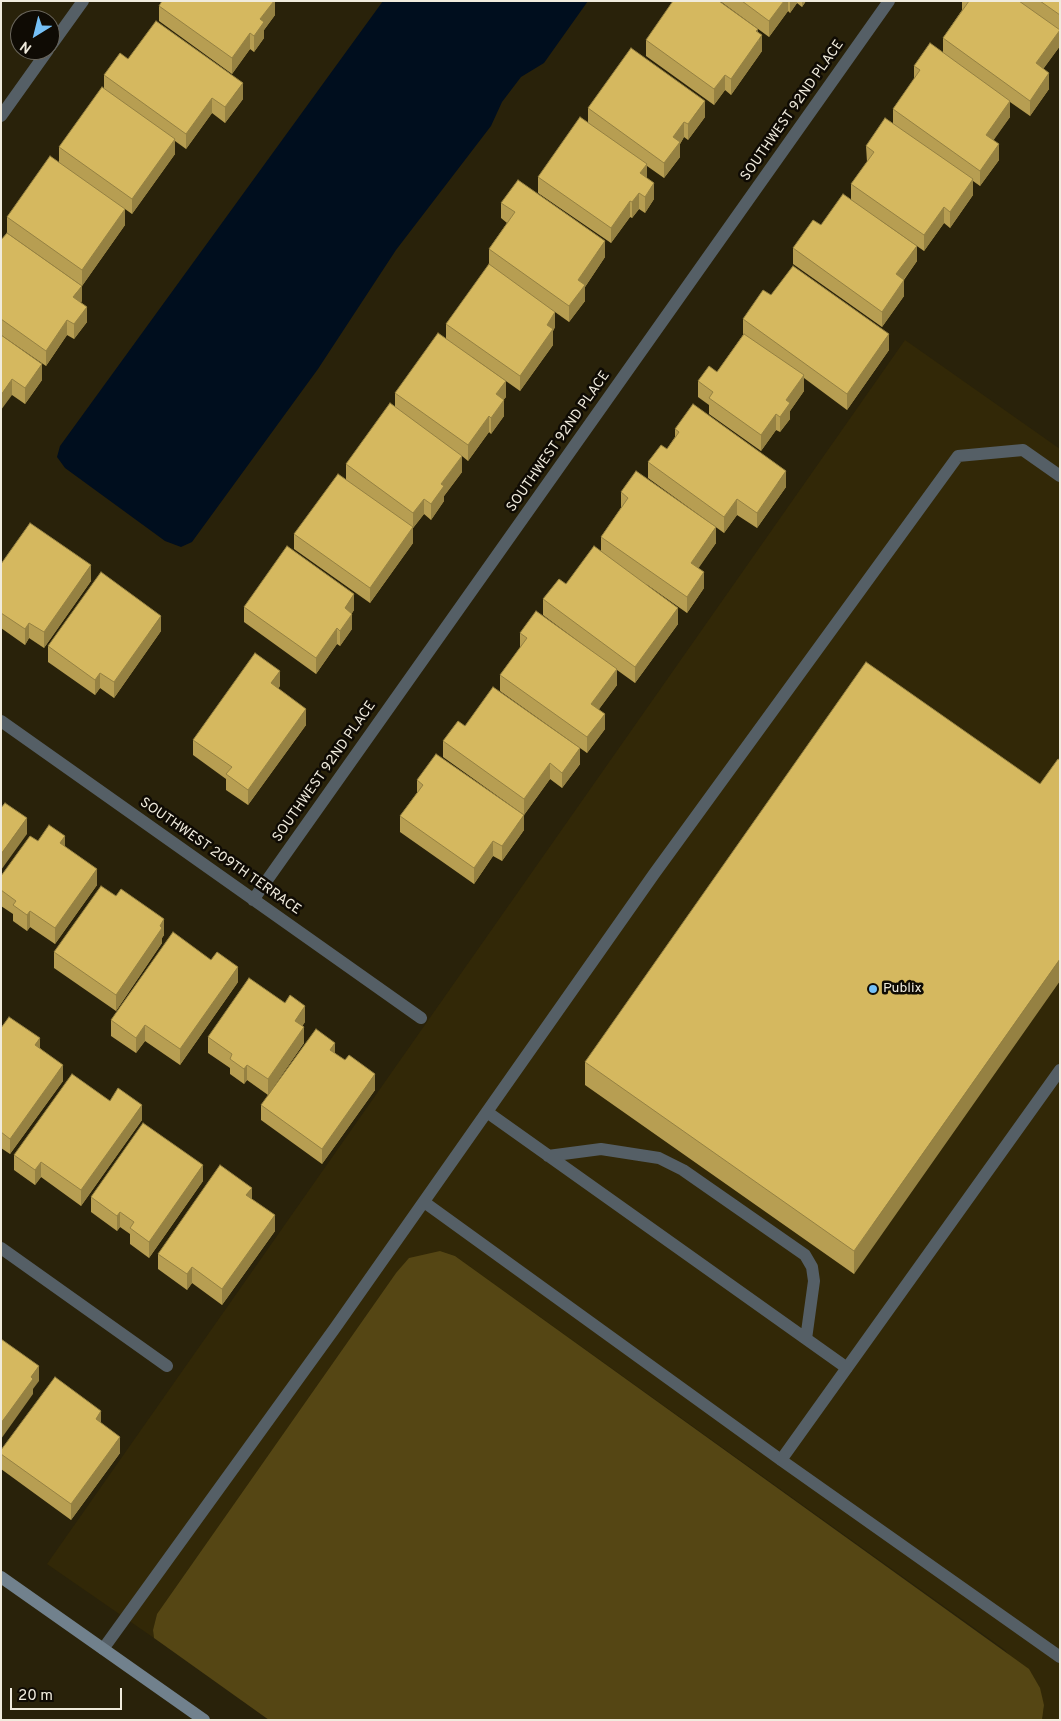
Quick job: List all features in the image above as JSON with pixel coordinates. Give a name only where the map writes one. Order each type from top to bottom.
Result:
[{"type":"street","points":[[60,32],[82,1]]},
{"type":"street","name":"SOUTHWEST 92ND PLACE","points":[[253,900],[889,1]]},
{"type":"street","points":[[1,116],[41,60]]},
{"type":"street","points":[[104,1649],[424,1202],[654,874],[958,456],[1023,450],[1060,476]]},
{"type":"street","name":"SOUTHWEST 209TH TERRACE","points":[[1,721],[421,1018]]},
{"type":"street","points":[[781,1460],[1060,1070]]},
{"type":"street","points":[[486,1112],[847,1368]]},
{"type":"street","points":[[548,1156],[601,1149],[659,1158],[683,1170],[804,1255],[812,1267],[814,1281],[806,1339]]},
{"type":"street","points":[[424,1202],[781,1460],[1060,1657]]},
{"type":"street","points":[[1,1248],[167,1366]]},
{"type":"street","points":[[1,1577],[204,1720]]},
{"type":"shaded area","points":[[905,340],[1060,449],[1060,1720],[1042,1720],[1044,1705],[1005,1650],[455,1256],[440,1251],[396,1273],[157,1614],[153,1630],[154,1638],[47,1564]]},
{"type":"shaded area","points":[[440,1251],[455,1256],[1029,1669],[1040,1688],[1044,1705],[1042,1720],[269,1720],[154,1638],[153,1630],[157,1614],[396,1273],[409,1258]]},
{"type":"water","points":[[383,1],[588,1],[544,63],[521,77],[502,102],[491,126],[396,250],[318,369],[192,542],[181,547],[165,541],[65,468],[57,457],[60,446]]},
{"type":"building","points":[[162,1],[274,1],[260,19],[264,22],[254,36],[250,33],[232,58],[159,6]]},
{"type":"building","points":[[673,1],[719,1],[758,29],[756,31],[762,35],[731,79],[725,75],[714,89],[646,40]]},
{"type":"building","points":[[742,1],[784,1],[769,21]]},
{"type":"building","points":[[969,1],[1019,1],[1060,30],[1036,63],[1049,73],[1030,101],[943,38]]},
{"type":"building","points":[[1040,1],[1060,1],[1060,15]]},
{"type":"building","points":[[156,21],[243,83],[225,107],[212,98],[186,134],[104,75],[120,53],[128,59]]},
{"type":"building","points":[[930,43],[1010,101],[986,135],[999,144],[980,171],[893,109],[920,70],[914,66]]},
{"type":"building","points":[[631,48],[705,101],[688,124],[684,122],[673,137],[680,142],[664,163],[588,108]]},
{"type":"building","points":[[102,87],[175,139],[132,199],[59,147]]},
{"type":"building","points":[[580,117],[647,164],[640,173],[654,183],[645,197],[639,193],[632,202],[630,201],[611,228],[538,177]]},
{"type":"building","points":[[885,118],[973,179],[950,212],[944,207],[924,235],[851,184],[874,152],[866,146]]},
{"type":"building","points":[[50,156],[125,209],[82,270],[7,217]]},
{"type":"building","points":[[518,180],[605,241],[578,280],[585,285],[569,306],[489,249],[515,212],[501,203]]},
{"type":"building","points":[[843,194],[917,246],[896,274],[904,280],[882,312],[793,248],[813,220],[821,225]]},
{"type":"building","points":[[7,233],[82,286],[73,297],[87,307],[74,324],[67,320],[46,351],[1,319],[1,240]]},
{"type":"building","points":[[489,264],[555,312],[547,325],[553,329],[520,376],[446,324]]},
{"type":"building","points":[[793,266],[889,334],[847,394],[743,319],[763,290],[771,295]]},
{"type":"building","points":[[438,333],[506,381],[496,394],[504,400],[491,418],[489,416],[468,445],[395,393]]},
{"type":"building","points":[[744,334],[804,375],[786,400],[790,403],[780,417],[776,414],[761,435],[709,398],[713,392],[698,381],[709,366],[717,372]]},
{"type":"building","points":[[1,335],[42,364],[25,388],[12,379],[1,395]]},
{"type":"building","points":[[390,403],[462,456],[441,484],[444,486],[431,504],[424,499],[413,513],[346,464]]},
{"type":"building","points":[[693,404],[786,471],[757,513],[737,499],[724,517],[648,462],[661,445],[667,449],[679,432],[675,429]]},
{"type":"building","points":[[636,471],[716,527],[691,563],[704,572],[687,597],[601,537],[628,498],[621,492]]},
{"type":"building","points":[[338,474],[413,527],[370,588],[294,534]]},
{"type":"building","points":[[30,523],[91,565],[44,632],[29,623],[25,629],[1,613],[1,564]]},
{"type":"building","points":[[287,546],[354,594],[345,608],[352,614],[340,631],[337,628],[316,658],[244,607]]},
{"type":"building","points":[[594,546],[678,608],[635,667],[543,599],[559,579],[566,584]]},
{"type":"building","points":[[101,572],[161,616],[114,682],[100,673],[95,680],[48,646]]},
{"type":"building","points":[[536,611],[617,669],[591,704],[605,714],[587,737],[500,675],[527,638],[520,633]]},
{"type":"building","points":[[255,653],[280,671],[271,683],[306,709],[248,790],[226,774],[232,767],[193,740]]},
{"type":"building","points":[[866,662],[1040,784],[1058,759],[1060,760],[1060,959],[854,1251],[585,1062]]},
{"type":"building","points":[[493,687],[580,748],[562,773],[550,763],[524,799],[443,741],[458,721],[465,726]]},
{"type":"building","points":[[436,754],[524,815],[502,846],[493,841],[474,868],[400,816],[423,785],[417,780]]},
{"type":"building","points":[[5,803],[27,818],[1,854],[1,808]]},
{"type":"building","points":[[49,825],[65,836],[60,843],[97,869],[55,928],[30,911],[27,915],[13,905],[16,901],[1,890],[1,876],[30,836],[38,841]]},
{"type":"building","points":[[101,886],[116,896],[121,889],[164,919],[160,926],[162,928],[116,995],[54,952]]},
{"type":"building","points":[[173,932],[211,960],[217,952],[238,967],[180,1049],[145,1025],[136,1038],[111,1020]]},
{"type":"building","points":[[249,978],[285,1003],[290,995],[305,1006],[295,1021],[304,1027],[268,1079],[247,1065],[244,1069],[230,1059],[232,1054],[208,1037]]},
{"type":"building","points":[[9,1017],[40,1038],[35,1045],[63,1065],[10,1139],[1,1132],[1,1028]]},
{"type":"building","points":[[316,1029],[335,1043],[330,1050],[345,1060],[349,1055],[375,1074],[322,1149],[261,1105]]},
{"type":"building","points":[[72,1074],[110,1101],[118,1088],[142,1105],[81,1190],[41,1162],[35,1170],[14,1155]]},
{"type":"building","points":[[143,1123],[203,1165],[149,1242],[130,1228],[134,1222],[120,1212],[117,1216],[91,1197]]},
{"type":"building","points":[[220,1165],[252,1188],[246,1195],[275,1215],[222,1289],[192,1267],[187,1274],[158,1254]]},
{"type":"building","points":[[1,1339],[39,1366],[31,1377],[33,1379],[1,1423]]},
{"type":"building","points":[[55,1377],[101,1411],[96,1419],[120,1437],[71,1504],[1,1454],[1,1450]]},
{"type":"place","name":"Publix","points":[[873,989]]}]
